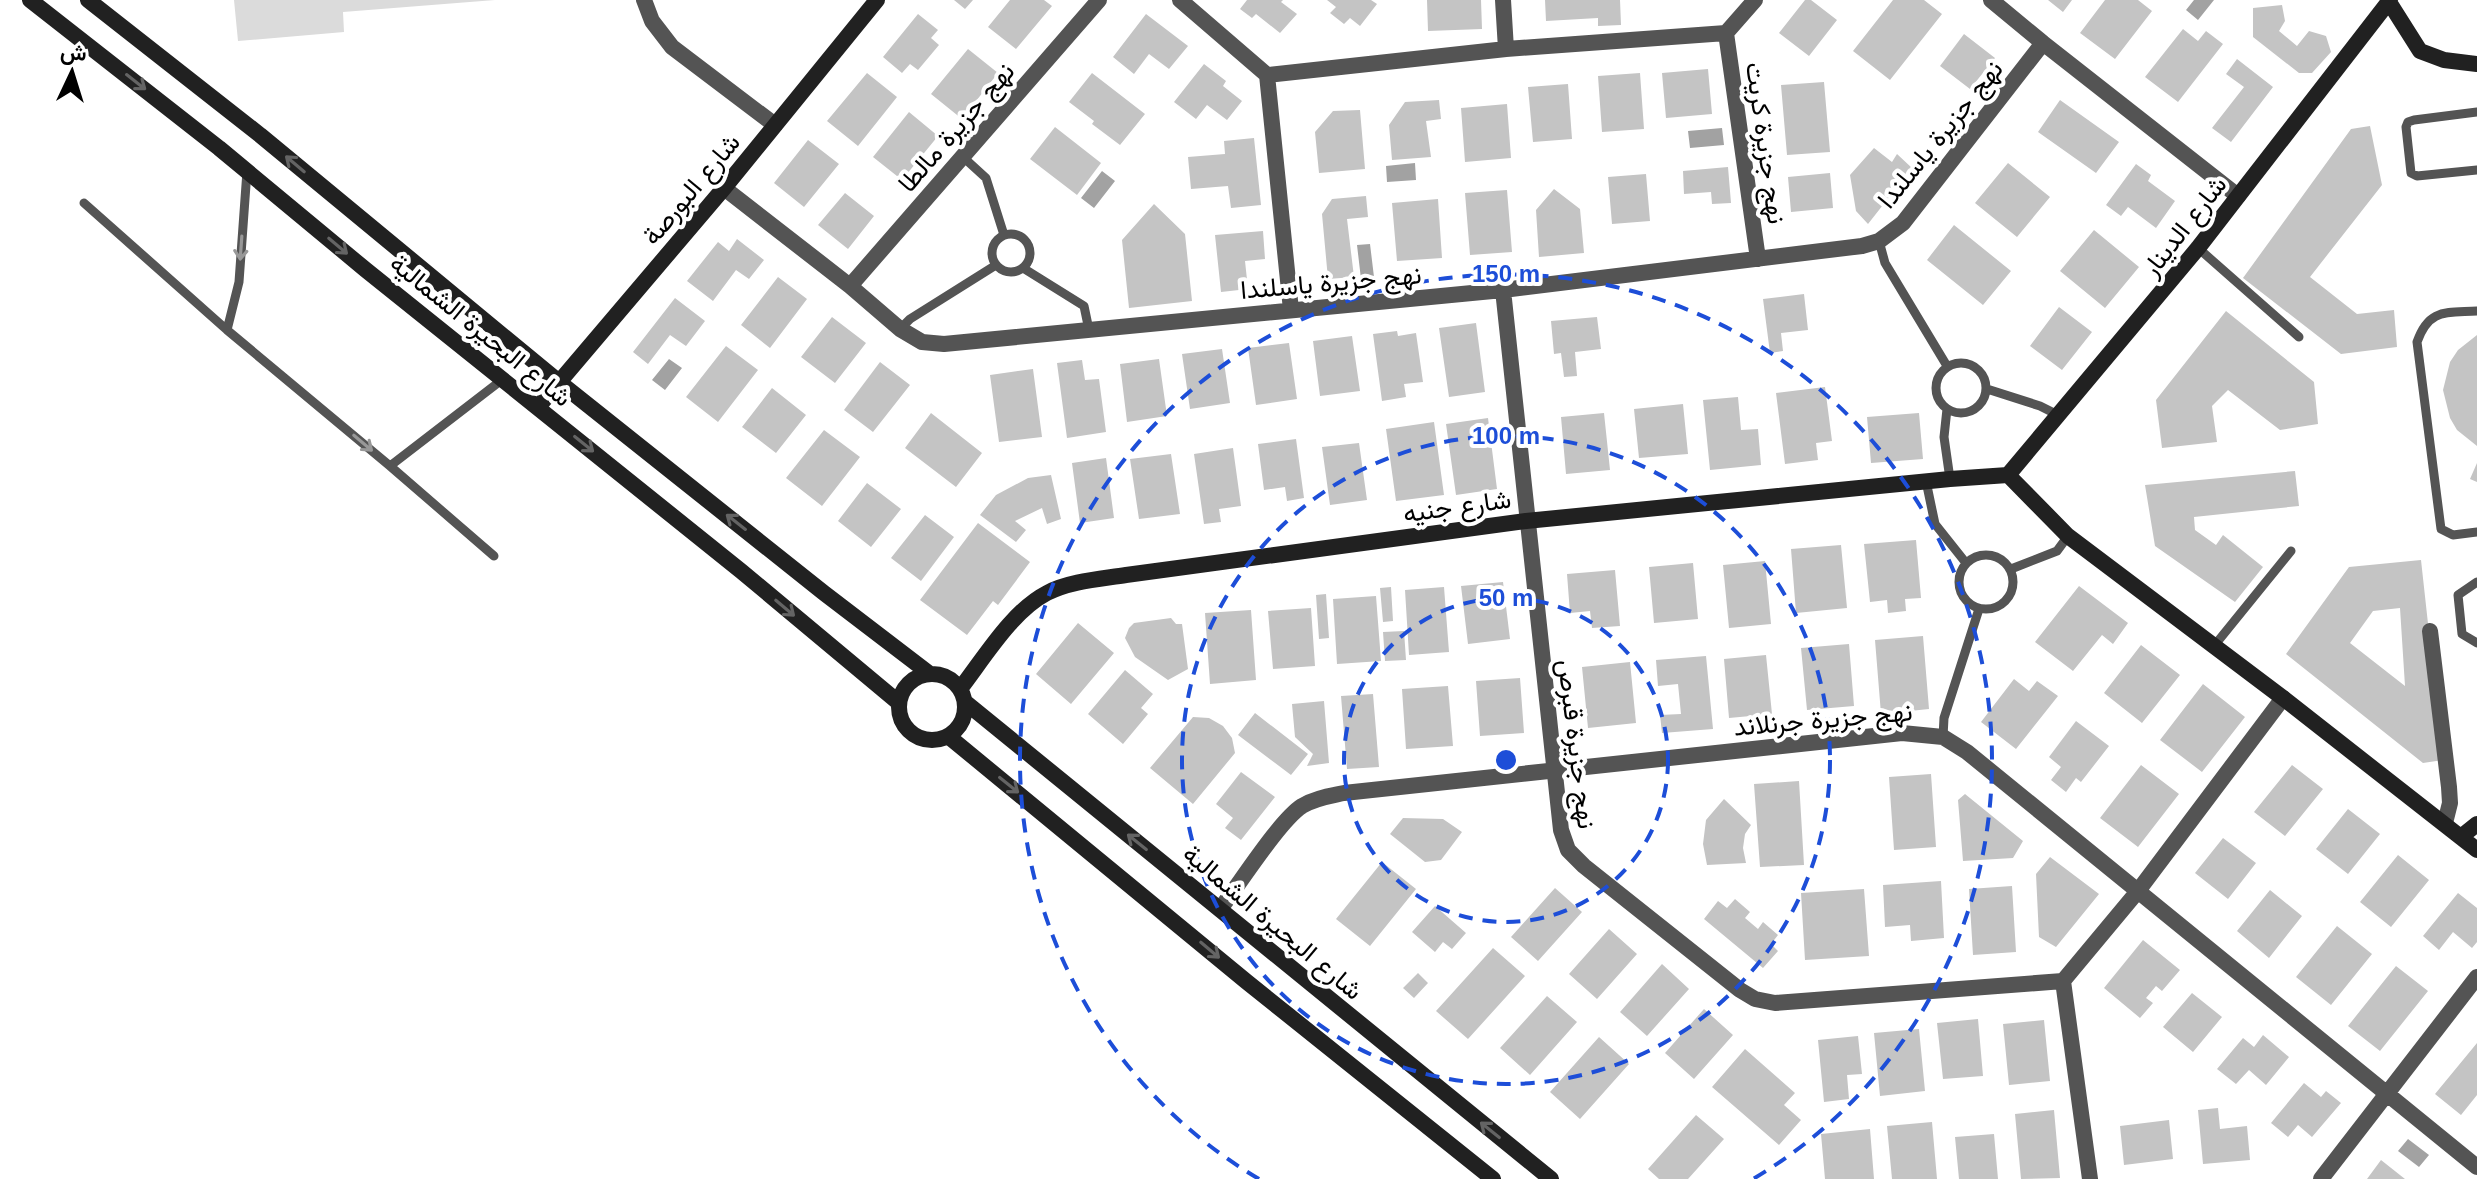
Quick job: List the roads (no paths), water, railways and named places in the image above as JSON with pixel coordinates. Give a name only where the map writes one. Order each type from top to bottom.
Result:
[{"type":"main road","name":"شارع البحيرة الشمالية","points":[[30,0],[247,171],[898,702]]},
{"type":"main road","name":"شارع البحيرة الشمالية","points":[[88,0],[260,135],[559,382],[930,674]]},
{"type":"main road","name":"شارع البورصة","points":[[538,407],[724,188],[877,0]]},
{"type":"main road","points":[[2389,1],[2420,51],[2444,60],[2477,64]]},
{"type":"main road","name":"شارع الدينار","points":[[2008,475],[2198,248],[2389,1]]},
{"type":"main road","points":[[2008,475],[2068,536],[2283,698],[2477,850]]},
{"type":"main road","name":"شارع جنيه","points":[[962,696],[1023,609],[1049,592],[1076,584],[1142,572],[1526,521],[2008,475]]},
{"type":"main road","points":[[919,676],[947,677],[962,696],[962,722],[948,736],[931,741],[919,738],[908,731],[901,721],[898,702],[902,691],[919,676]]},
{"type":"main road","name":"شارع البحيرة الشمالية","points":[[962,696],[1551,1179]]},
{"type":"main road","points":[[948,736],[1493,1179]]},
{"type":"main road","points":[[2462,836],[2477,824]]},
{"type":"street","points":[[644,0],[652,21],[672,47],[775,125]]},
{"type":"street","name":"نهج جزيرة مالطا","points":[[850,286],[1099,0]]},
{"type":"street","points":[[1180,0],[1267,75],[1291,310]]},
{"type":"street","points":[[1503,0],[1506,49]]},
{"type":"street","points":[[1267,75],[1506,49],[1726,33],[1755,0]]},
{"type":"street","points":[[1991,0],[2238,196]]},
{"type":"street","name":"نهج جزيرة كريت","points":[[1726,33],[1758,259]]},
{"type":"street","name":"نهج جزيرة ياسلندا","points":[[724,188],[900,329],[922,342],[944,344],[1503,290],[1862,246],[1879,241],[1903,223],[2043,43]]},
{"type":"street","name":"نهج جزيرة قبرص","points":[[1503,290],[1554,770],[1561,830],[1568,850],[1596,876],[1755,999],[1775,1003],[2063,981]]},
{"type":"street","points":[[2430,631],[2449,787],[2450,803],[2445,823]]},
{"type":"street","points":[[2090,1179],[2063,981],[2138,891],[2283,698]]},
{"type":"street","name":"نهج جزيرة جرنلاند","points":[[1220,909],[1283,824],[1301,806],[1321,798],[1344,793],[1902,733],[1943,737],[1967,752],[2477,1167]]},
{"type":"street","points":[[2321,1179],[2477,977]]},
{"type":"lane","points":[[2477,112],[2414,120],[2408,122],[2406,127],[2411,173],[2417,176],[2477,170]]},
{"type":"lane","points":[[963,157],[986,178],[1004,235]]},
{"type":"lane","points":[[227,330],[239,282],[247,171]]},
{"type":"lane","points":[[84,203],[227,330],[494,556]]},
{"type":"lane","points":[[1015,234],[1025,239],[1030,249],[1029,259],[1023,268],[1014,272],[996,265],[993,257],[997,240],[1004,235],[1015,234]]},
{"type":"lane","points":[[1879,241],[1885,263],[1947,366]]},
{"type":"lane","points":[[2198,248],[2299,337]]},
{"type":"lane","points":[[900,329],[910,319],[996,265]]},
{"type":"lane","points":[[1023,268],[1084,306],[1089,330]]},
{"type":"lane","points":[[2477,311],[2437,314],[2423,325],[2417,342],[2441,529],[2453,535],[2477,532]]},
{"type":"lane","points":[[1958,362],[1969,363],[1985,378],[1987,389],[1984,399],[1968,413],[1957,413],[1940,402],[1936,383],[1947,366],[1958,362]]},
{"type":"lane","points":[[390,466],[503,379]]},
{"type":"lane","points":[[1987,389],[2058,415]]},
{"type":"lane","points":[[1947,409],[1944,437],[1950,479]]},
{"type":"lane","points":[[1926,481],[1935,524],[1966,563]]},
{"type":"lane","points":[[2011,569],[2057,551],[2068,536]]},
{"type":"lane","points":[[2214,646],[2291,551]]},
{"type":"lane","points":[[1990,555],[2002,559],[2011,569],[2014,581],[2011,594],[2003,604],[1992,609],[1979,609],[1961,595],[1958,584],[1960,572],[1966,563],[1977,556],[1990,555]]},
{"type":"lane","points":[[2477,582],[2458,595],[2462,634],[2477,643]]},
{"type":"lane","points":[[1943,737],[1944,718],[1979,609]]}]
